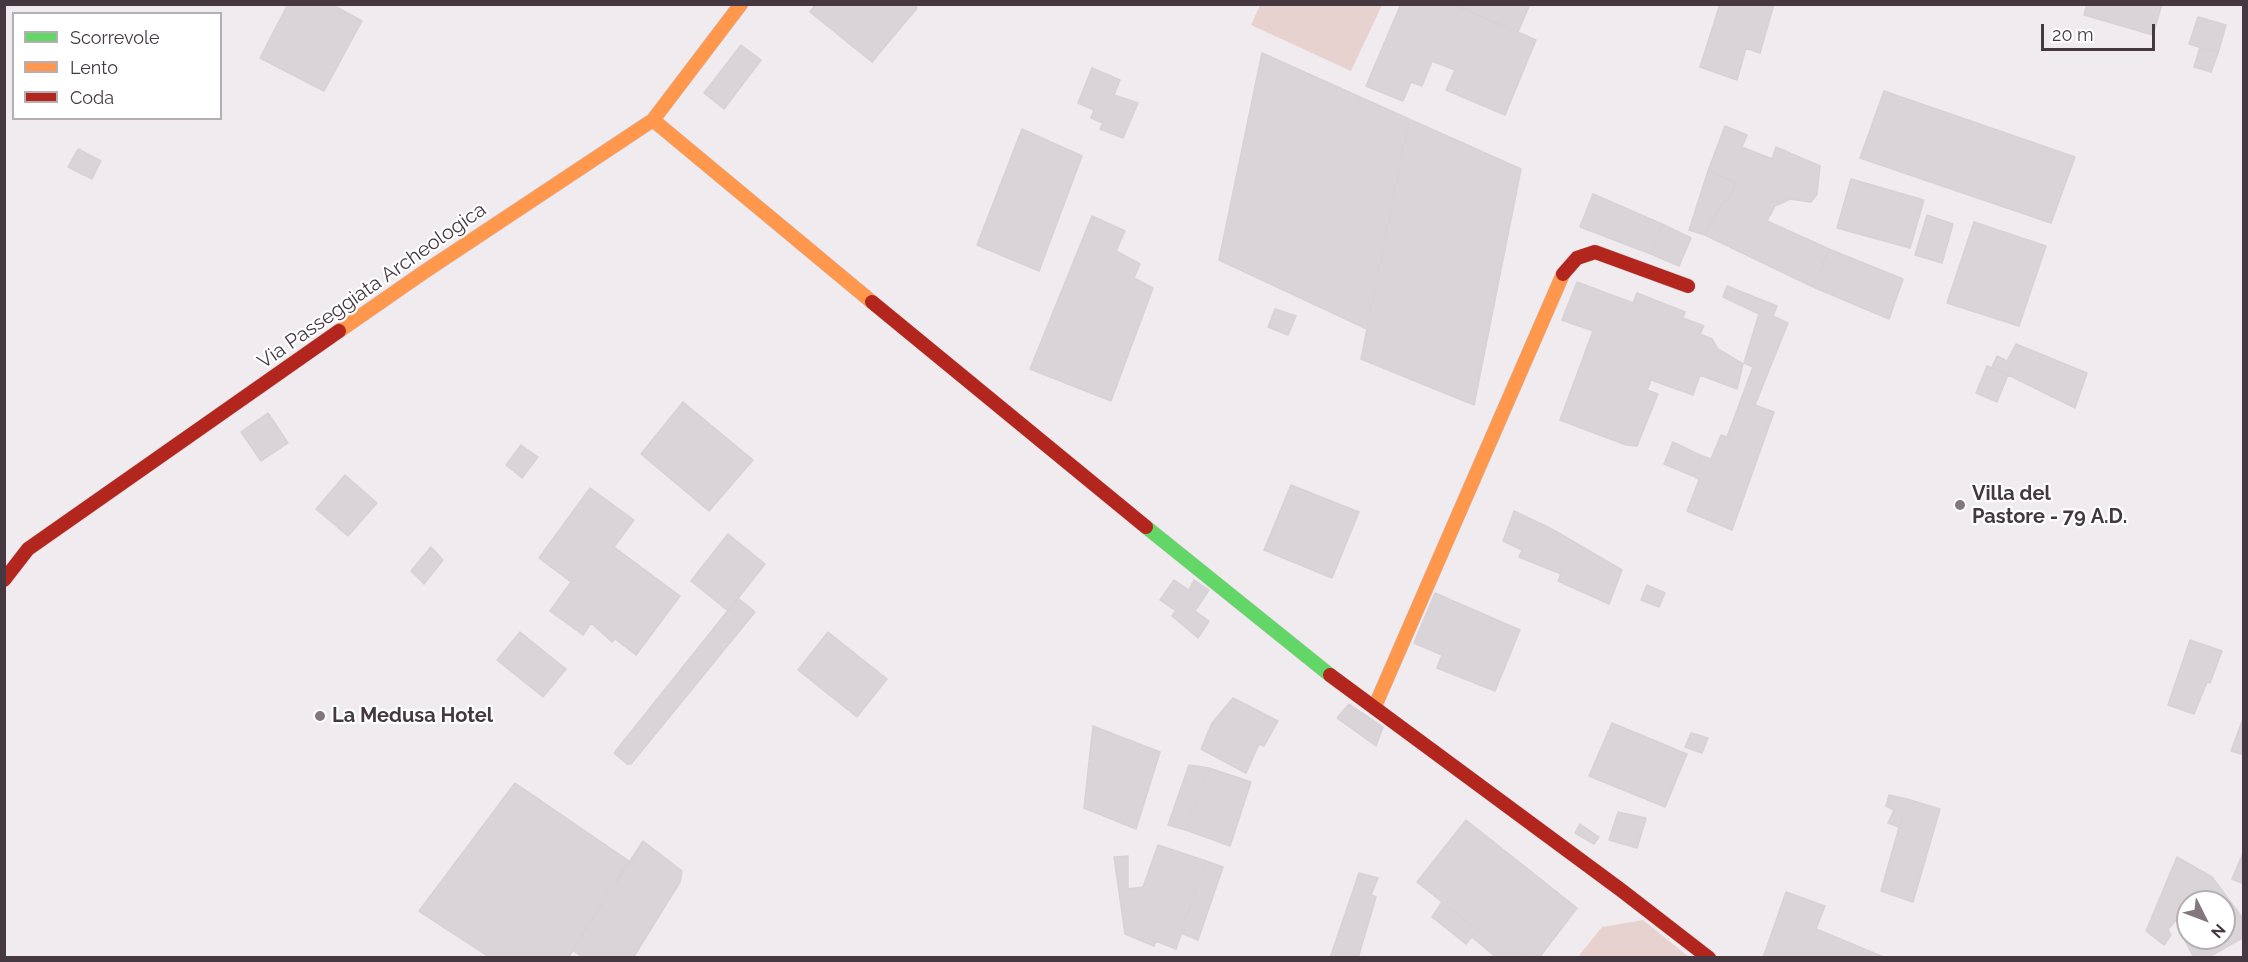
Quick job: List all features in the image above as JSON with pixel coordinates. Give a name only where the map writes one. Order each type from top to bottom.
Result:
[{"type":"street","name":"Via Passeggiata Archeologica","points":[[4,580],[28,549],[424,272],[653,120],[741,4]]},
{"type":"street","points":[[653,120],[964,378],[1318,666],[1709,957]]},
{"type":"street","points":[[1374,706],[1563,273],[1577,258],[1595,252],[1688,286]]},
{"type":"shaded area","points":[[1260,4],[1382,5],[1351,71],[1251,25]]},
{"type":"shaded area","points":[[1643,920],[1690,958],[1577,958],[1602,927]]},
{"type":"building","points":[[288,4],[331,4],[362,21],[324,91],[260,58]]},
{"type":"building","points":[[816,4],[913,4],[917,8],[872,62],[810,12]]},
{"type":"building","points":[[1401,4],[1452,4],[1536,40],[1505,115],[1446,90],[1455,70],[1432,61],[1422,86],[1411,82],[1403,101],[1366,86]]},
{"type":"building","points":[[1452,4],[1530,4],[1518,32]]},
{"type":"building","points":[[1720,4],[1774,4],[1760,53],[1746,48],[1737,80],[1700,67]]},
{"type":"building","points":[[2087,4],[2162,4],[2153,35],[2084,15]]},
{"type":"building","points":[[2198,17],[2226,25],[2218,53],[2189,44]]},
{"type":"building","points":[[741,45],[761,60],[724,109],[704,93]]},
{"type":"building","points":[[2200,47],[2218,53],[2211,72],[2194,67]]},
{"type":"building","points":[[1262,53],[1409,119],[1367,329],[1219,260]]},
{"type":"building","points":[[1092,68],[1120,80],[1114,95],[1138,103],[1123,138],[1100,129],[1103,123],[1091,118],[1094,110],[1078,103]]},
{"type":"building","points":[[1884,91],[2075,157],[2051,223],[1860,158]]},
{"type":"building","points":[[1409,119],[1521,169],[1474,405],[1361,359]]},
{"type":"building","points":[[1725,126],[1747,135],[1742,147],[1772,159],[1776,147],[1820,166],[1817,194],[1811,202],[1790,199],[1775,206],[1767,221],[1829,249],[1813,287],[1705,235],[1720,206],[1731,196],[1735,182],[1708,171]]},
{"type":"building","points":[[1022,129],[1082,156],[1039,271],[977,245]]},
{"type":"building","points":[[78,149],[101,161],[92,179],[68,167]]},
{"type":"building","points":[[1708,171],[1735,182],[1731,196],[1720,206],[1705,235],[1689,230]]},
{"type":"building","points":[[1851,179],[1924,200],[1910,248],[1837,228]]},
{"type":"building","points":[[1593,194],[1662,224],[1651,254],[1580,227]]},
{"type":"building","points":[[1927,215],[1953,224],[1942,263],[1915,255]]},
{"type":"building","points":[[1092,216],[1125,231],[1116,251],[1140,264],[1134,278],[1153,288],[1111,401],[1030,369]]},
{"type":"building","points":[[1974,222],[2046,246],[2019,326],[1947,303]]},
{"type":"building","points":[[1662,224],[1691,238],[1679,266],[1651,254]]},
{"type":"building","points":[[1829,249],[1903,279],[1889,319],[1813,287]]},
{"type":"building","points":[[1577,282],[1633,303],[1637,293],[1685,312],[1683,318],[1704,326],[1700,334],[1712,339],[1718,349],[1743,364],[1737,389],[1700,375],[1693,395],[1651,380],[1647,390],[1658,394],[1637,446],[1626,445],[1560,420],[1593,331],[1562,320]]},
{"type":"building","points":[[1727,286],[1777,306],[1773,316],[1788,323],[1755,405],[1774,412],[1732,530],[1687,511],[1699,480],[1693,476],[1702,456],[1711,459],[1721,435],[1727,437],[1753,367],[1744,363],[1759,314],[1723,297]]},
{"type":"building","points":[[1275,309],[1296,316],[1288,335],[1268,327]]},
{"type":"building","points":[[2016,344],[2087,373],[2075,408],[1992,367],[1997,356],[2007,361]]},
{"type":"building","points":[[1987,366],[2008,375],[1997,402],[1976,393]]},
{"type":"building","points":[[683,402],[753,460],[709,511],[641,454]]},
{"type":"building","points":[[268,413],[288,443],[261,461],[241,432]]},
{"type":"building","points":[[1673,442],[1702,456],[1693,476],[1664,464]]},
{"type":"building","points":[[521,445],[538,457],[522,478],[506,465]]},
{"type":"building","points":[[345,475],[377,503],[348,536],[316,509]]},
{"type":"building","points":[[1291,485],[1359,512],[1332,578],[1264,550]]},
{"type":"building","points":[[590,488],[634,520],[614,547],[680,596],[636,655],[615,639],[612,642],[591,623],[583,635],[550,611],[571,582],[539,558]]},
{"type":"building","points":[[1514,511],[1550,528],[1622,570],[1609,604],[1558,581],[1561,574],[1519,557],[1522,550],[1503,541]]},
{"type":"building","points":[[728,534],[765,564],[728,611],[691,581]]},
{"type":"building","points":[[431,547],[443,560],[424,584],[411,571]]},
{"type":"building","points":[[1174,580],[1189,590],[1194,580],[1209,590],[1195,611],[1209,621],[1198,638],[1172,616],[1176,611],[1160,600]]},
{"type":"building","points":[[1647,585],[1665,593],[1659,607],[1641,600]]},
{"type":"building","points":[[1435,593],[1520,630],[1495,691],[1437,668],[1442,655],[1414,643]]},
{"type":"building","points":[[738,598],[755,612],[631,764],[627,764],[614,753]]},
{"type":"building","points":[[520,632],[566,669],[543,697],[497,660]]},
{"type":"building","points":[[828,632],[887,679],[857,717],[798,670]]},
{"type":"building","points":[[2190,640],[2222,651],[2210,683],[2207,682],[2194,714],[2168,705]]},
{"type":"building","points":[[1233,698],[1278,721],[1264,746],[1259,744],[1246,773],[1201,749],[1212,723]]},
{"type":"building","points":[[1349,704],[1383,727],[1376,746],[1337,718]]},
{"type":"building","points":[[2244,716],[2244,755],[2231,751]]},
{"type":"building","points":[[1612,723],[1687,754],[1665,807],[1589,776]]},
{"type":"building","points":[[1093,726],[1160,752],[1136,829],[1084,808]]},
{"type":"building","points":[[1691,733],[1708,738],[1702,753],[1685,747]]},
{"type":"building","points":[[1189,765],[1209,768],[1186,830],[1168,825]]},
{"type":"building","points":[[1209,768],[1251,782],[1230,846],[1186,830]]},
{"type":"building","points":[[515,783],[629,861],[568,958],[491,958],[419,911]]},
{"type":"building","points":[[1889,795],[1907,799],[1899,827],[1888,823],[1894,810],[1886,806]]},
{"type":"building","points":[[1907,799],[1940,809],[1913,902],[1881,891]]},
{"type":"building","points":[[1618,812],[1646,818],[1637,848],[1609,840]]},
{"type":"building","points":[[1466,820],[1577,908],[1539,958],[1530,958],[1526,954],[1523,958],[1497,958],[1472,937],[1477,930],[1417,882]]},
{"type":"building","points":[[1580,824],[1599,837],[1594,844],[1575,833]]},
{"type":"building","points":[[643,841],[682,871],[680,882],[633,958],[584,958],[572,950]]},
{"type":"building","points":[[1158,845],[1206,861],[1176,949],[1156,941],[1154,946],[1125,934],[1114,857],[1128,856],[1128,889],[1143,887]]},
{"type":"building","points":[[2244,851],[2244,884],[2232,879]]},
{"type":"building","points":[[2177,857],[2212,877],[2222,890],[2176,890],[2176,920],[2168,929],[2171,935],[2164,945],[2146,931]]},
{"type":"building","points":[[1206,861],[1223,867],[1198,940],[1181,933]]},
{"type":"building","points":[[1359,873],[1378,878],[1371,895],[1376,897],[1358,958],[1330,958]]},
{"type":"building","points":[[1786,892],[1825,906],[1816,929],[1886,958],[1763,958]]},
{"type":"building","points":[[1442,902],[1477,930],[1466,944],[1432,917]]},
{"type":"building","points":[[2236,909],[2244,920],[2244,937],[2236,942]]},
{"type":"building","points":[[2190,950],[2221,950],[2207,958],[2194,958]]},
{"type":"traffic: fast","points":[[1146,527],[1330,675]]},
{"type":"traffic: slow","points":[[339,331],[653,120],[741,4]]},
{"type":"traffic: slow","points":[[653,120],[872,302]]},
{"type":"traffic: slow","points":[[1375,706],[1563,274]]},
{"type":"traffic: jam","points":[[1563,274],[1577,258],[1595,252],[1688,286]]},
{"type":"traffic: jam","points":[[872,302],[1146,527]]},
{"type":"traffic: jam","points":[[4,580],[28,549],[339,331]]},
{"type":"traffic: jam","points":[[1330,675],[1621,890],[1709,958]]},
{"type":"place","name":"Villa del Pastore - 79 A.D.","points":[[1960,505]]},
{"type":"place","name":"La Medusa Hotel","points":[[320,716]]}]
